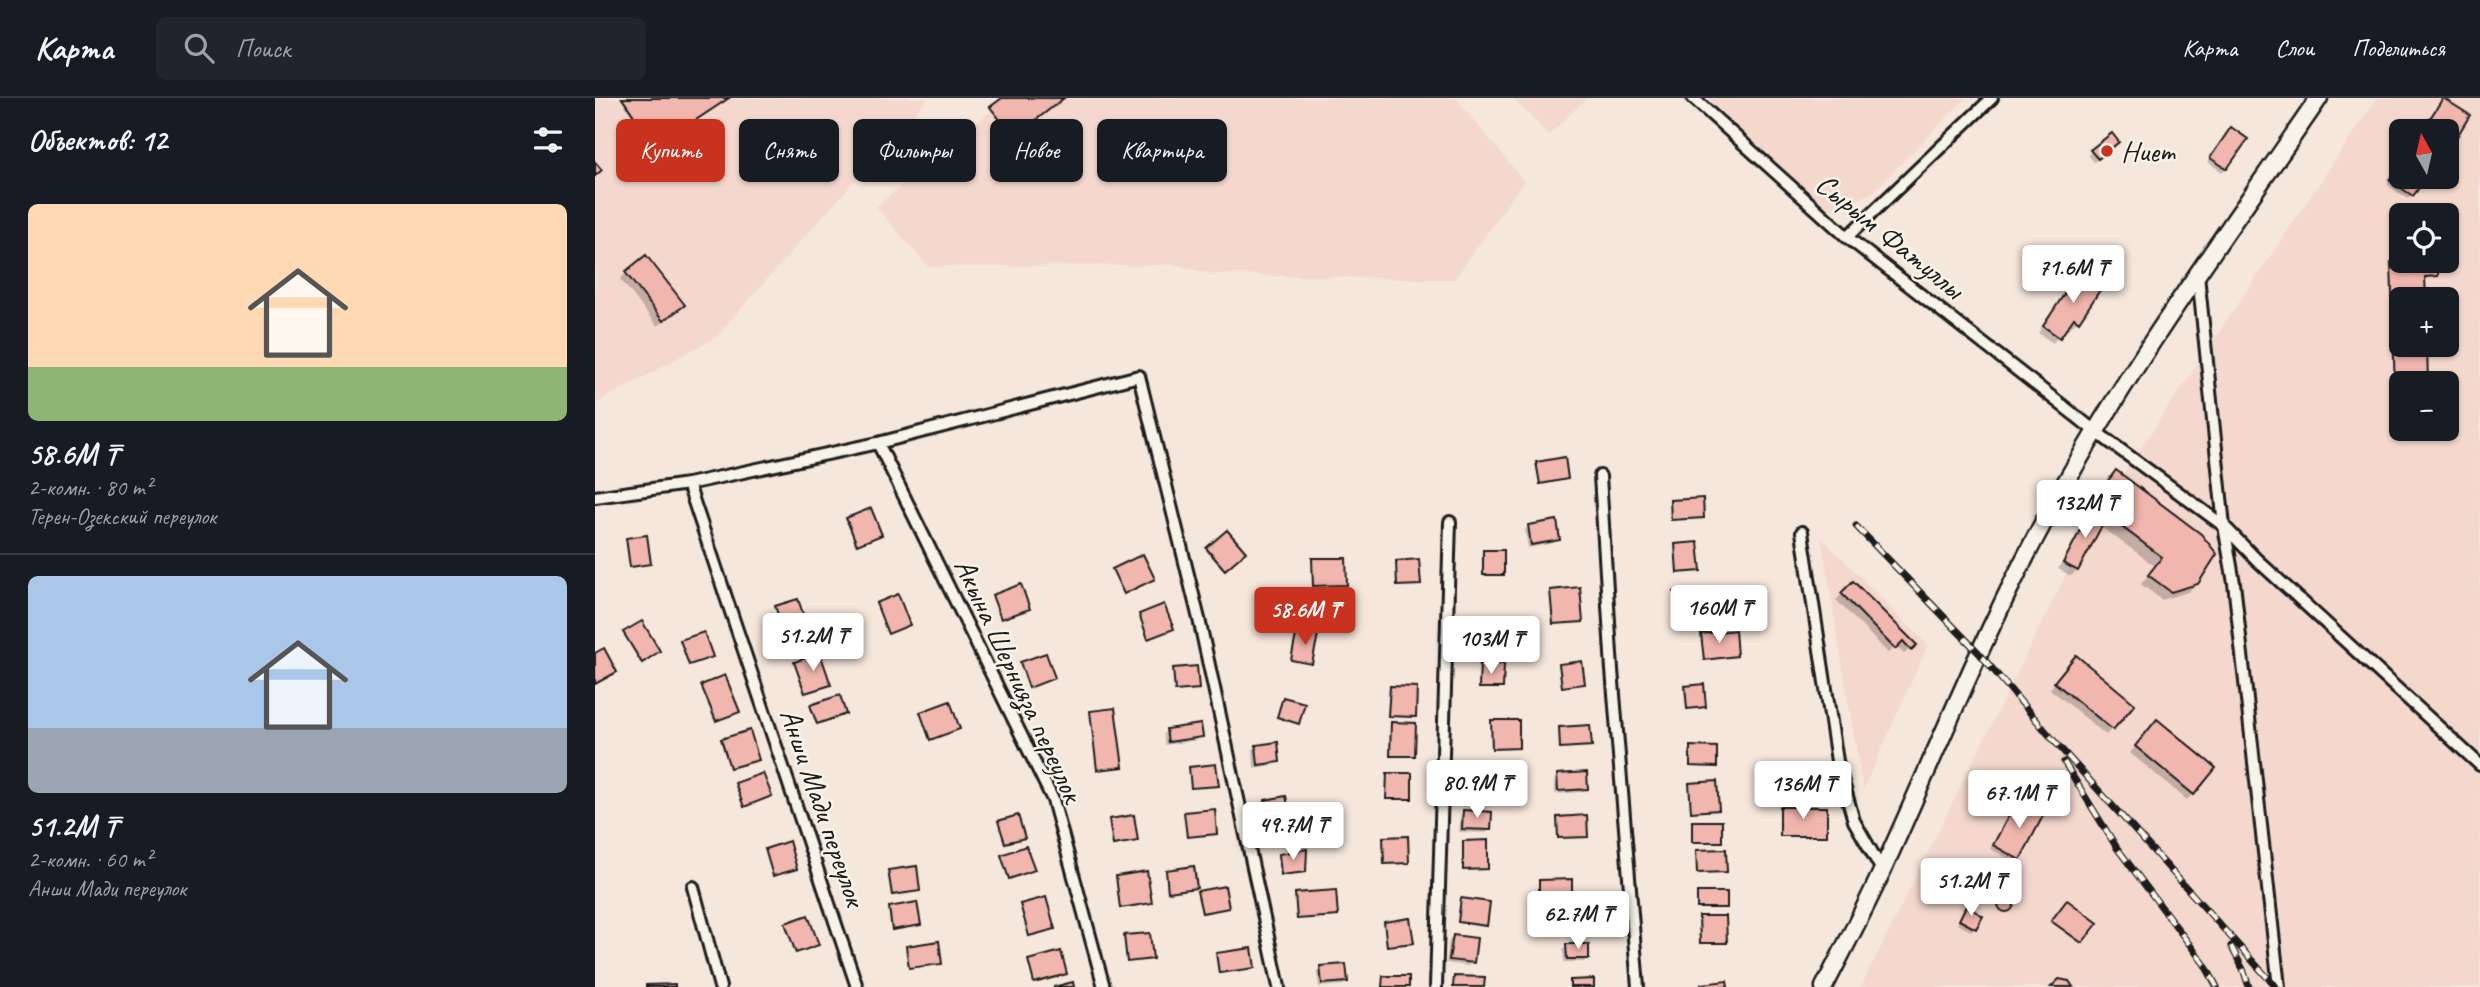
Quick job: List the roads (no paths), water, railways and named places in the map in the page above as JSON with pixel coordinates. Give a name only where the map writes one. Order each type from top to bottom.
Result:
[{"type":"main road","points":[[1824,987],[1882,870],[2008,590],[2052,506],[2095,431],[2319,98]]},
{"type":"street","name":"Сырым Фатуллы","points":[[1693,98],[1847,237],[2095,431],[2224,526],[2257,560],[2480,765]]},
{"type":"street","points":[[1847,237],[1992,98]]},
{"type":"street","points":[[2198,275],[2224,526],[2234,583],[2279,987]]},
{"type":"street","points":[[595,497],[688,484],[878,443],[1139,376],[1199,619],[1279,987]]},
{"type":"street","name":"Акына Шернияза переулок","points":[[878,443],[1053,800],[1104,987]]},
{"type":"street","points":[[1600,476],[1612,670],[1638,987]]},
{"type":"street","name":"Анши Мади переулок","points":[[688,484],[857,987]]},
{"type":"street","points":[[1436,987],[1450,522]]},
{"type":"street","points":[[1802,532],[1837,761],[1854,821],[1882,870]]},
{"type":"street","points":[[694,887],[720,987]]},
{"type":"railway","points":[[1856,526],[1979,653],[2055,742],[2276,987]]},
{"type":"railway","points":[[2064,762],[2117,848],[2205,965],[2217,987]]},
{"type":"railway","points":[[2231,946],[2249,987]]},
{"type":"place","name":"Ниет","points":[[2107,151]]}]
